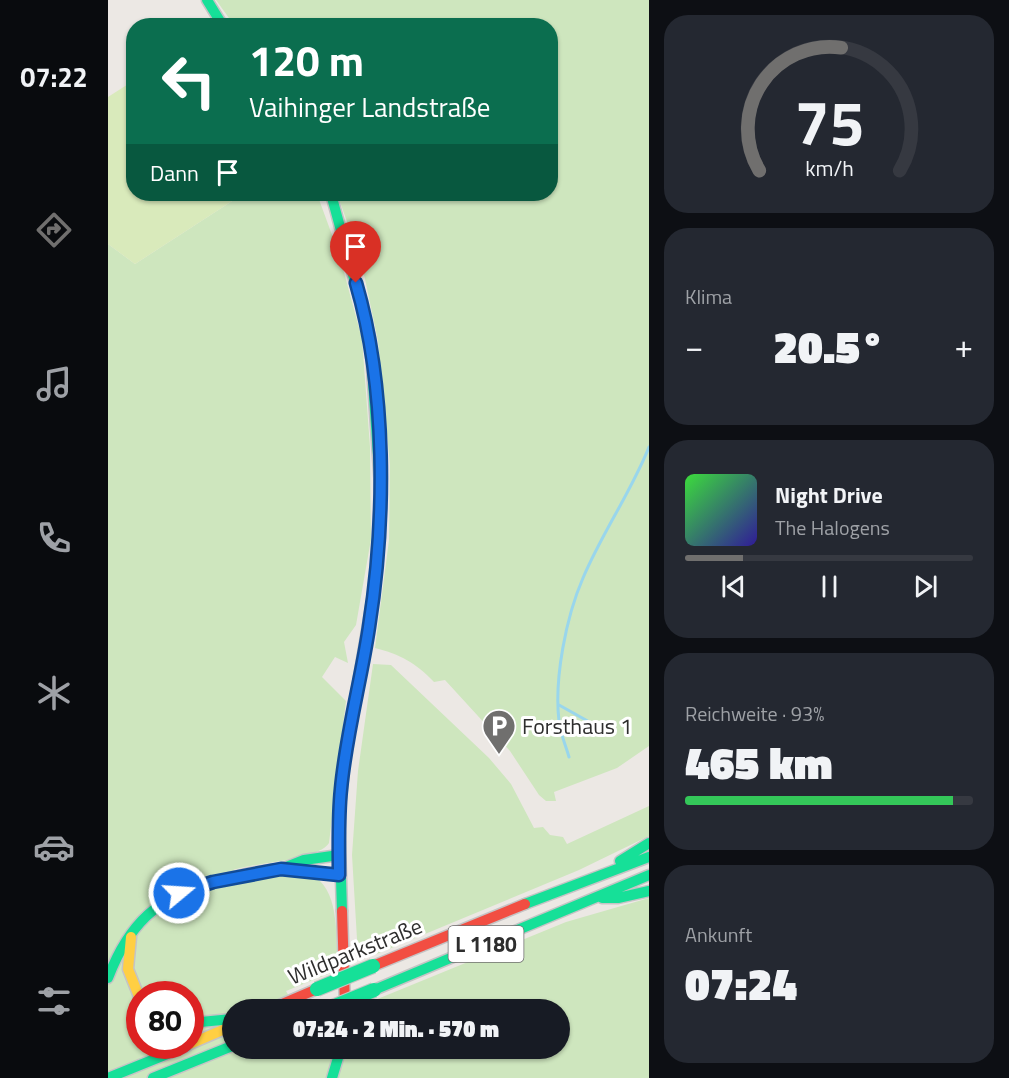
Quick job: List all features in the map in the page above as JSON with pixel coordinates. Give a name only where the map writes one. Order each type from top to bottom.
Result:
[{"type":"main road","points":[[207,0],[217,18]]},
{"type":"main road","points":[[333,201],[370,337],[380,486],[376,578],[345,759],[339,815],[345,999]]},
{"type":"main road","name":"L 1180","points":[[591,877],[649,843]]},
{"type":"main road","points":[[108,978],[118,949],[135,922],[157,904],[179,893],[223,880],[281,869],[304,860],[339,855]]},
{"type":"main road","name":"L 1180","points":[[591,877],[649,857]]},
{"type":"main road","points":[[281,869],[339,875]]},
{"type":"main road","name":"L 1180","points":[[598,898],[649,875]]},
{"type":"main road","name":"Wildparkstraße","points":[[294,999],[591,877]]},
{"type":"main road","points":[[598,898],[618,898],[649,891]]},
{"type":"main road","name":"Wildparkstraße","points":[[352,999],[598,898]]},
{"type":"main road","points":[[130,981],[127,967],[129,944],[135,922]]},
{"type":"main road","points":[[204,1022],[222,1020]]},
{"type":"main road","points":[[204,1038],[222,1030]]},
{"type":"main road","points":[[204,1057],[222,1050]]},
{"type":"main road","points":[[108,1078],[155,1059]]},
{"type":"main road","points":[[153,1078],[199,1059]]},
{"type":"main road","points":[[172,1077],[191,1068],[202,1059]]},
{"type":"main road","points":[[332,1078],[338,1059]]},
{"type":"green space","points":[[216,0],[649,0],[649,746],[617,768],[554,792],[556,801],[546,801],[539,795],[510,751],[445,680],[434,682],[407,660],[375,648],[389,540],[390,465],[378,341],[361,260],[340,201],[558,201],[558,18],[229,18]]},
{"type":"green space","points":[[126,85],[126,201],[232,201],[135,264],[108,244],[108,97]]},
{"type":"green space","points":[[232,201],[320,201],[339,254],[362,339],[370,447],[371,539],[356,625],[344,642],[348,663],[335,657],[322,677],[346,701],[329,843],[323,849],[300,857],[233,870],[315,877],[323,885],[333,906],[338,970],[286,991],[290,999],[222,999],[222,1059],[570,1059],[570,999],[377,999],[566,922],[649,898],[649,1078],[108,1078],[108,244],[135,264]]},
{"type":"green space","points":[[373,664],[391,665],[489,758],[511,784],[534,828],[543,827],[550,835],[563,837],[567,844],[649,806],[649,836],[579,870],[372,956],[358,956],[352,855],[358,771]]},
{"type":"waterway","points":[[569,757],[559,721],[558,686],[571,611],[583,578],[649,447]]},
{"type":"waterway","points":[[559,705],[593,724]]},
{"type":"traffic: fast","points":[[207,0],[218,18]]},
{"type":"traffic: fast","points":[[333,201],[370,337],[380,486],[376,578],[345,759],[339,815],[342,911]]},
{"type":"traffic: fast","points":[[620,861],[649,843]]},
{"type":"traffic: fast","points":[[284,868],[304,860],[339,855]]},
{"type":"traffic: fast","points":[[525,904],[649,857]]},
{"type":"traffic: fast","points":[[108,978],[117,956],[140,923],[154,910],[186,891],[229,878],[270,870],[291,869],[339,875]]},
{"type":"traffic: fast","points":[[374,990],[649,875]]},
{"type":"traffic: fast","points":[[602,898],[618,898],[649,891]]},
{"type":"traffic: fast","points":[[317,989],[373,966]]},
{"type":"traffic: fast","points":[[352,999],[374,990]]},
{"type":"traffic: fast","points":[[204,1022],[222,1020]]},
{"type":"traffic: fast","points":[[153,1078],[222,1050]]},
{"type":"traffic: fast","points":[[108,1078],[155,1059]]},
{"type":"traffic: fast","points":[[332,1078],[338,1059]]},
{"type":"traffic: slow","points":[[131,937],[128,969],[133,981]]},
{"type":"traffic: slow","points":[[204,1038],[222,1030]]},
{"type":"traffic: jam","points":[[373,966],[525,904]]},
{"type":"traffic: jam","points":[[342,911],[345,999]]},
{"type":"traffic: jam","points":[[294,999],[317,989]]},
{"type":"place","name":"Forsthaus 1","points":[[499,755]]},
{"type":"route","points":[[179,893],[213,882],[281,869],[313,871],[331,876],[339,875],[341,787],[369,627],[376,578],[379,531],[380,486],[373,360],[370,337],[356,283]]}]
